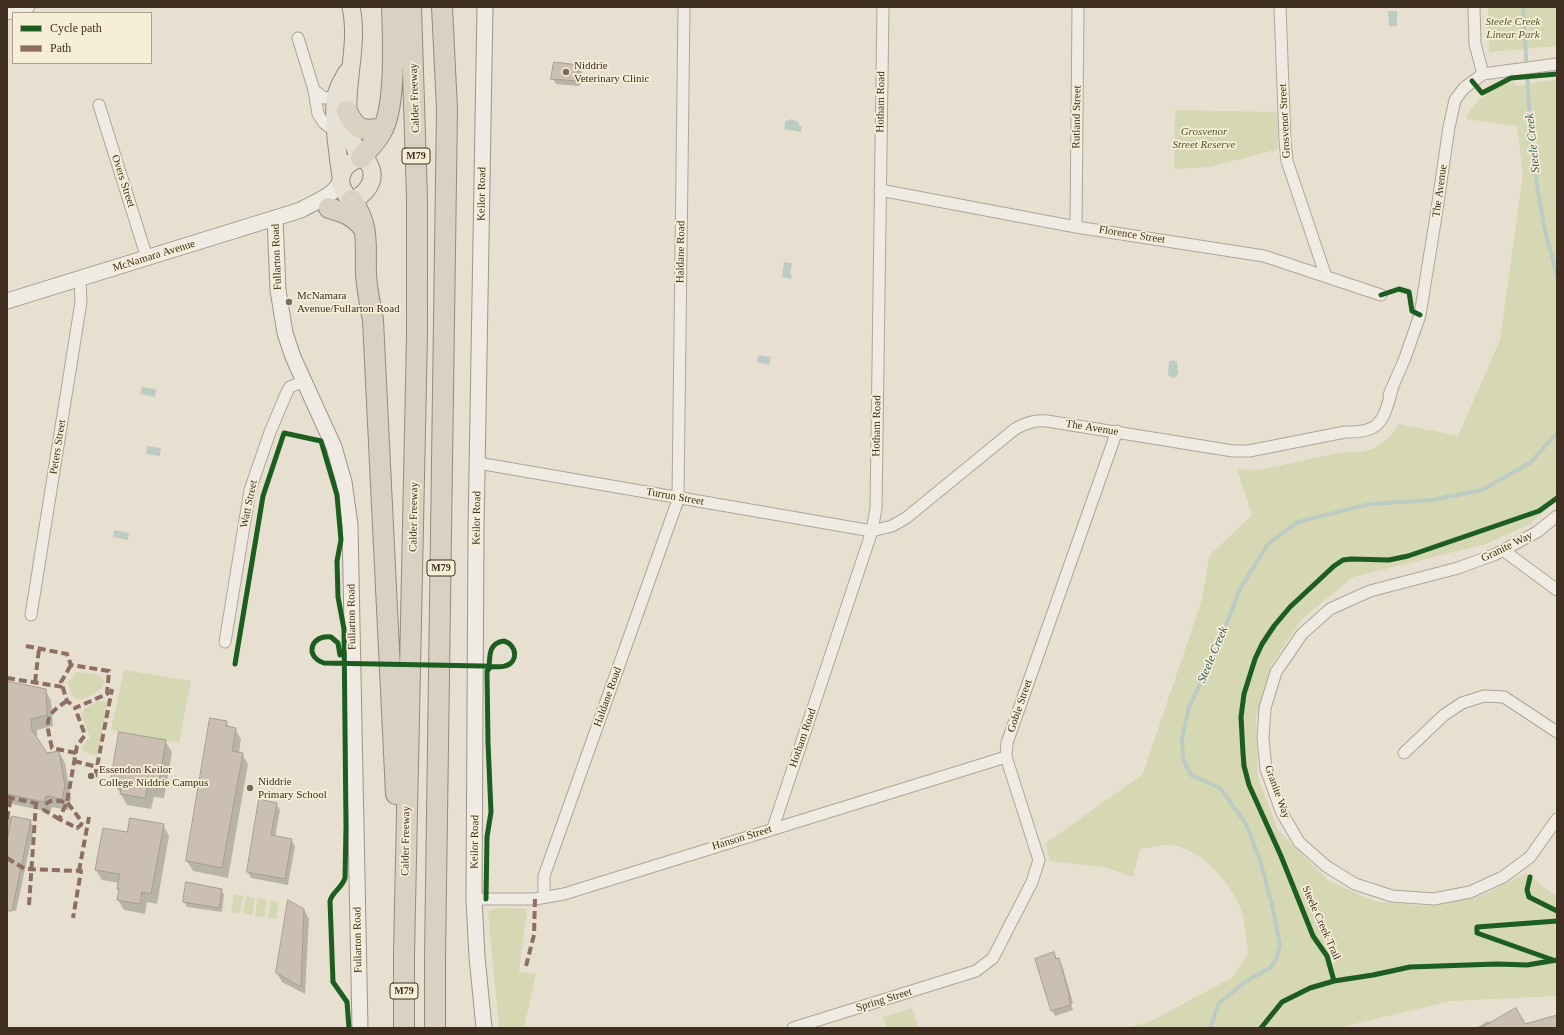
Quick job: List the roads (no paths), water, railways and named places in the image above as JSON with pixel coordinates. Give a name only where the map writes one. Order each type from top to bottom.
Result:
[{"type":"highway","points":[[361,158],[384,128],[388,117],[393,44],[392,7]]},
{"type":"highway","name":"Calder Freeway","points":[[404,1028],[404,954],[417,335],[417,191],[411,7]]},
{"type":"highway","name":"M79","points":[[435,1028],[447,109],[442,7]]},
{"type":"highway","points":[[447,109],[453,7]]},
{"type":"highway","points":[[342,104],[351,120],[360,128],[370,130],[384,128]]},
{"type":"highway","points":[[351,200],[360,214],[365,232],[367,246],[366,273],[374,334],[404,954]]},
{"type":"highway","points":[[329,208],[352,217],[359,223],[365,232]]},
{"type":"main road","points":[[342,104],[349,132],[355,148],[361,158],[367,160],[372,172],[371,182],[363,194],[351,200],[343,191],[337,133],[342,104],[351,65],[355,36],[351,7]]},
{"type":"main road","name":"Keilor Road","points":[[484,1028],[477,956],[474,899],[476,538],[485,7]]},
{"type":"main road","points":[[341,178],[342,172],[348,165],[361,158]]},
{"type":"main road","name":"McNamara Avenue","points":[[7,301],[301,210],[330,194],[336,189],[341,178]]},
{"type":"main road","name":"McNamara Avenue","points":[[301,210],[329,208],[351,200]]},
{"type":"main road","name":"Fullarton Road","points":[[275,218],[278,290],[292,357],[334,447],[344,482],[350,525],[360,1028]]},
{"type":"street","points":[[13,12],[29,7]]},
{"type":"street","name":"Haldane Road","points":[[544,898],[544,876],[678,497],[684,7]]},
{"type":"street","name":"Hotham Road","points":[[773,828],[872,532],[876,506],[882,7]]},
{"type":"street","name":"Rutland Street","points":[[1076,226],[1078,7]]},
{"type":"street","name":"Grosvenor Street","points":[[1280,7],[1287,162],[1326,277]]},
{"type":"street","points":[[1474,7],[1475,44],[1483,74]]},
{"type":"street","points":[[298,38],[314,90],[320,117],[326,125],[337,133]]},
{"type":"street","name":"The Avenue","points":[[872,532],[892,526],[906,518],[1015,429],[1026,422],[1037,420],[1117,431],[1233,451],[1249,451],[1345,432],[1361,432],[1373,428],[1385,416],[1392,390],[1420,315],[1436,216],[1448,127],[1455,100],[1464,88],[1483,74],[1557,64]]},
{"type":"street","points":[[314,90],[324,98],[342,104]]},
{"type":"street","name":"Overs Street","points":[[99,105],[147,258]]},
{"type":"street","name":"Florence Street","points":[[880,190],[1076,226],[1264,256],[1381,295]]},
{"type":"street","name":"Peters Street","points":[[31,614],[81,302],[80,279]]},
{"type":"street","name":"Watt Street","points":[[225,642],[250,490],[270,432],[287,392],[290,387],[304,381]]},
{"type":"street","name":"Goble Street","points":[[976,971],[993,958],[1032,882],[1038,860],[1006,757],[1007,743],[1117,431]]},
{"type":"street","name":"Turrun Street","points":[[478,463],[872,532]]},
{"type":"street","name":"Granite Way","points":[[1557,516],[1537,532],[1503,550],[1458,568],[1370,591],[1330,609],[1302,634],[1276,672],[1265,708],[1262,738],[1266,769],[1282,813],[1299,842],[1326,866],[1355,884],[1392,896],[1434,899],[1470,892],[1503,877],[1530,857],[1557,819]]},
{"type":"street","points":[[1503,550],[1557,590]]},
{"type":"street","points":[[1404,754],[1444,715],[1462,703],[1484,696],[1504,697],[1557,732]]},
{"type":"street","name":"Hanson Street","points":[[474,899],[544,898],[564,894],[1006,757]]},
{"type":"street","name":"Spring Street","points":[[793,1028],[976,971]]},
{"type":"waterway","name":"Steele Creek","points":[[1523,7],[1532,155],[1544,226],[1557,277]]},
{"type":"waterway","name":"Steele Creek","points":[[1210,1028],[1219,1003],[1245,982],[1271,967],[1276,959],[1280,946],[1273,909],[1260,860],[1246,824],[1220,788],[1191,775],[1183,759],[1182,739],[1189,707],[1213,658],[1240,589],[1268,544],[1298,522],[1370,504],[1432,500],[1482,490],[1530,463],[1557,433]]},
{"type":"place","name":"Niddrie Veterinary Clinic","points":[[566,72]]},
{"type":"place","name":"McNamara Avenue/Fullarton Road","points":[[289,302]]},
{"type":"place","name":"Essendon Keilor College Niddrie Campus","points":[[91,776]]},
{"type":"place","name":"Niddrie Primary School","points":[[250,788]]},
{"type":"park label","name":"Steele Creek Linear Park","points":[[1513,28]]},
{"type":"park label","name":"Grosvenor Street Reserve","points":[[1204,138]]}]
